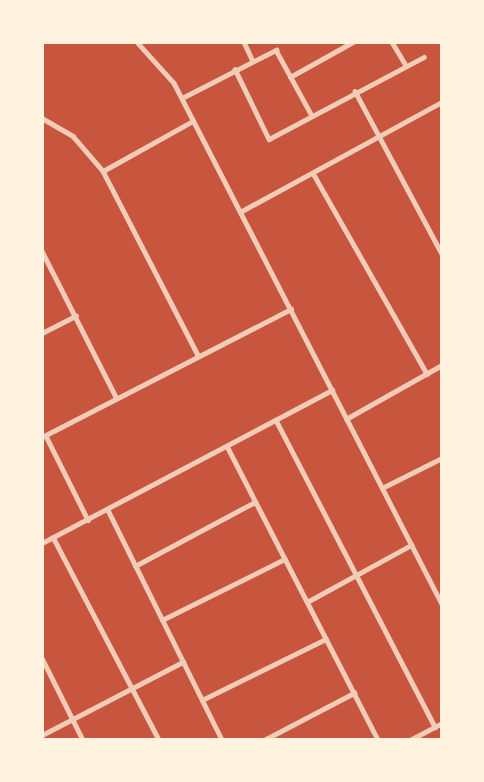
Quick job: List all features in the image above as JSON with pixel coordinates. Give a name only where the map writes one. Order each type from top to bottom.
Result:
[{"type":"street","points":[[137,42],[153,57],[182,98],[442,604]]},
{"type":"street","points":[[244,42],[252,59]]},
{"type":"street","points":[[271,42],[311,114]]},
{"type":"street","points":[[290,77],[353,42]]},
{"type":"street","points":[[392,42],[406,65]]},
{"type":"street","points":[[182,98],[252,59],[276,50]]},
{"type":"street","points":[[235,69],[269,139],[311,114],[424,57]]},
{"type":"street","points":[[355,91],[442,254]]},
{"type":"street","points":[[240,212],[442,102]]},
{"type":"street","points":[[42,118],[73,136],[103,171],[198,355]]},
{"type":"street","points":[[103,171],[194,121]]},
{"type":"street","points":[[313,173],[427,374]]},
{"type":"street","points":[[42,251],[116,397]]},
{"type":"street","points":[[88,520],[44,436],[291,309]]},
{"type":"street","points":[[42,333],[76,316]]},
{"type":"street","points":[[346,419],[442,365]]},
{"type":"street","points":[[42,543],[332,390]]},
{"type":"street","points":[[276,420],[435,727]]},
{"type":"street","points":[[227,446],[378,740]]},
{"type":"street","points":[[382,488],[442,458]]},
{"type":"street","points":[[135,566],[255,502]]},
{"type":"street","points":[[108,510],[222,740]]},
{"type":"street","points":[[53,537],[159,740]]},
{"type":"street","points":[[307,602],[411,545]]},
{"type":"street","points":[[162,620],[285,559]]},
{"type":"street","points":[[202,700],[326,639]]},
{"type":"street","points":[[42,658],[83,740]]},
{"type":"street","points":[[42,735],[183,663]]},
{"type":"street","points":[[264,740],[354,693]]},
{"type":"street","points":[[410,740],[442,723]]}]
